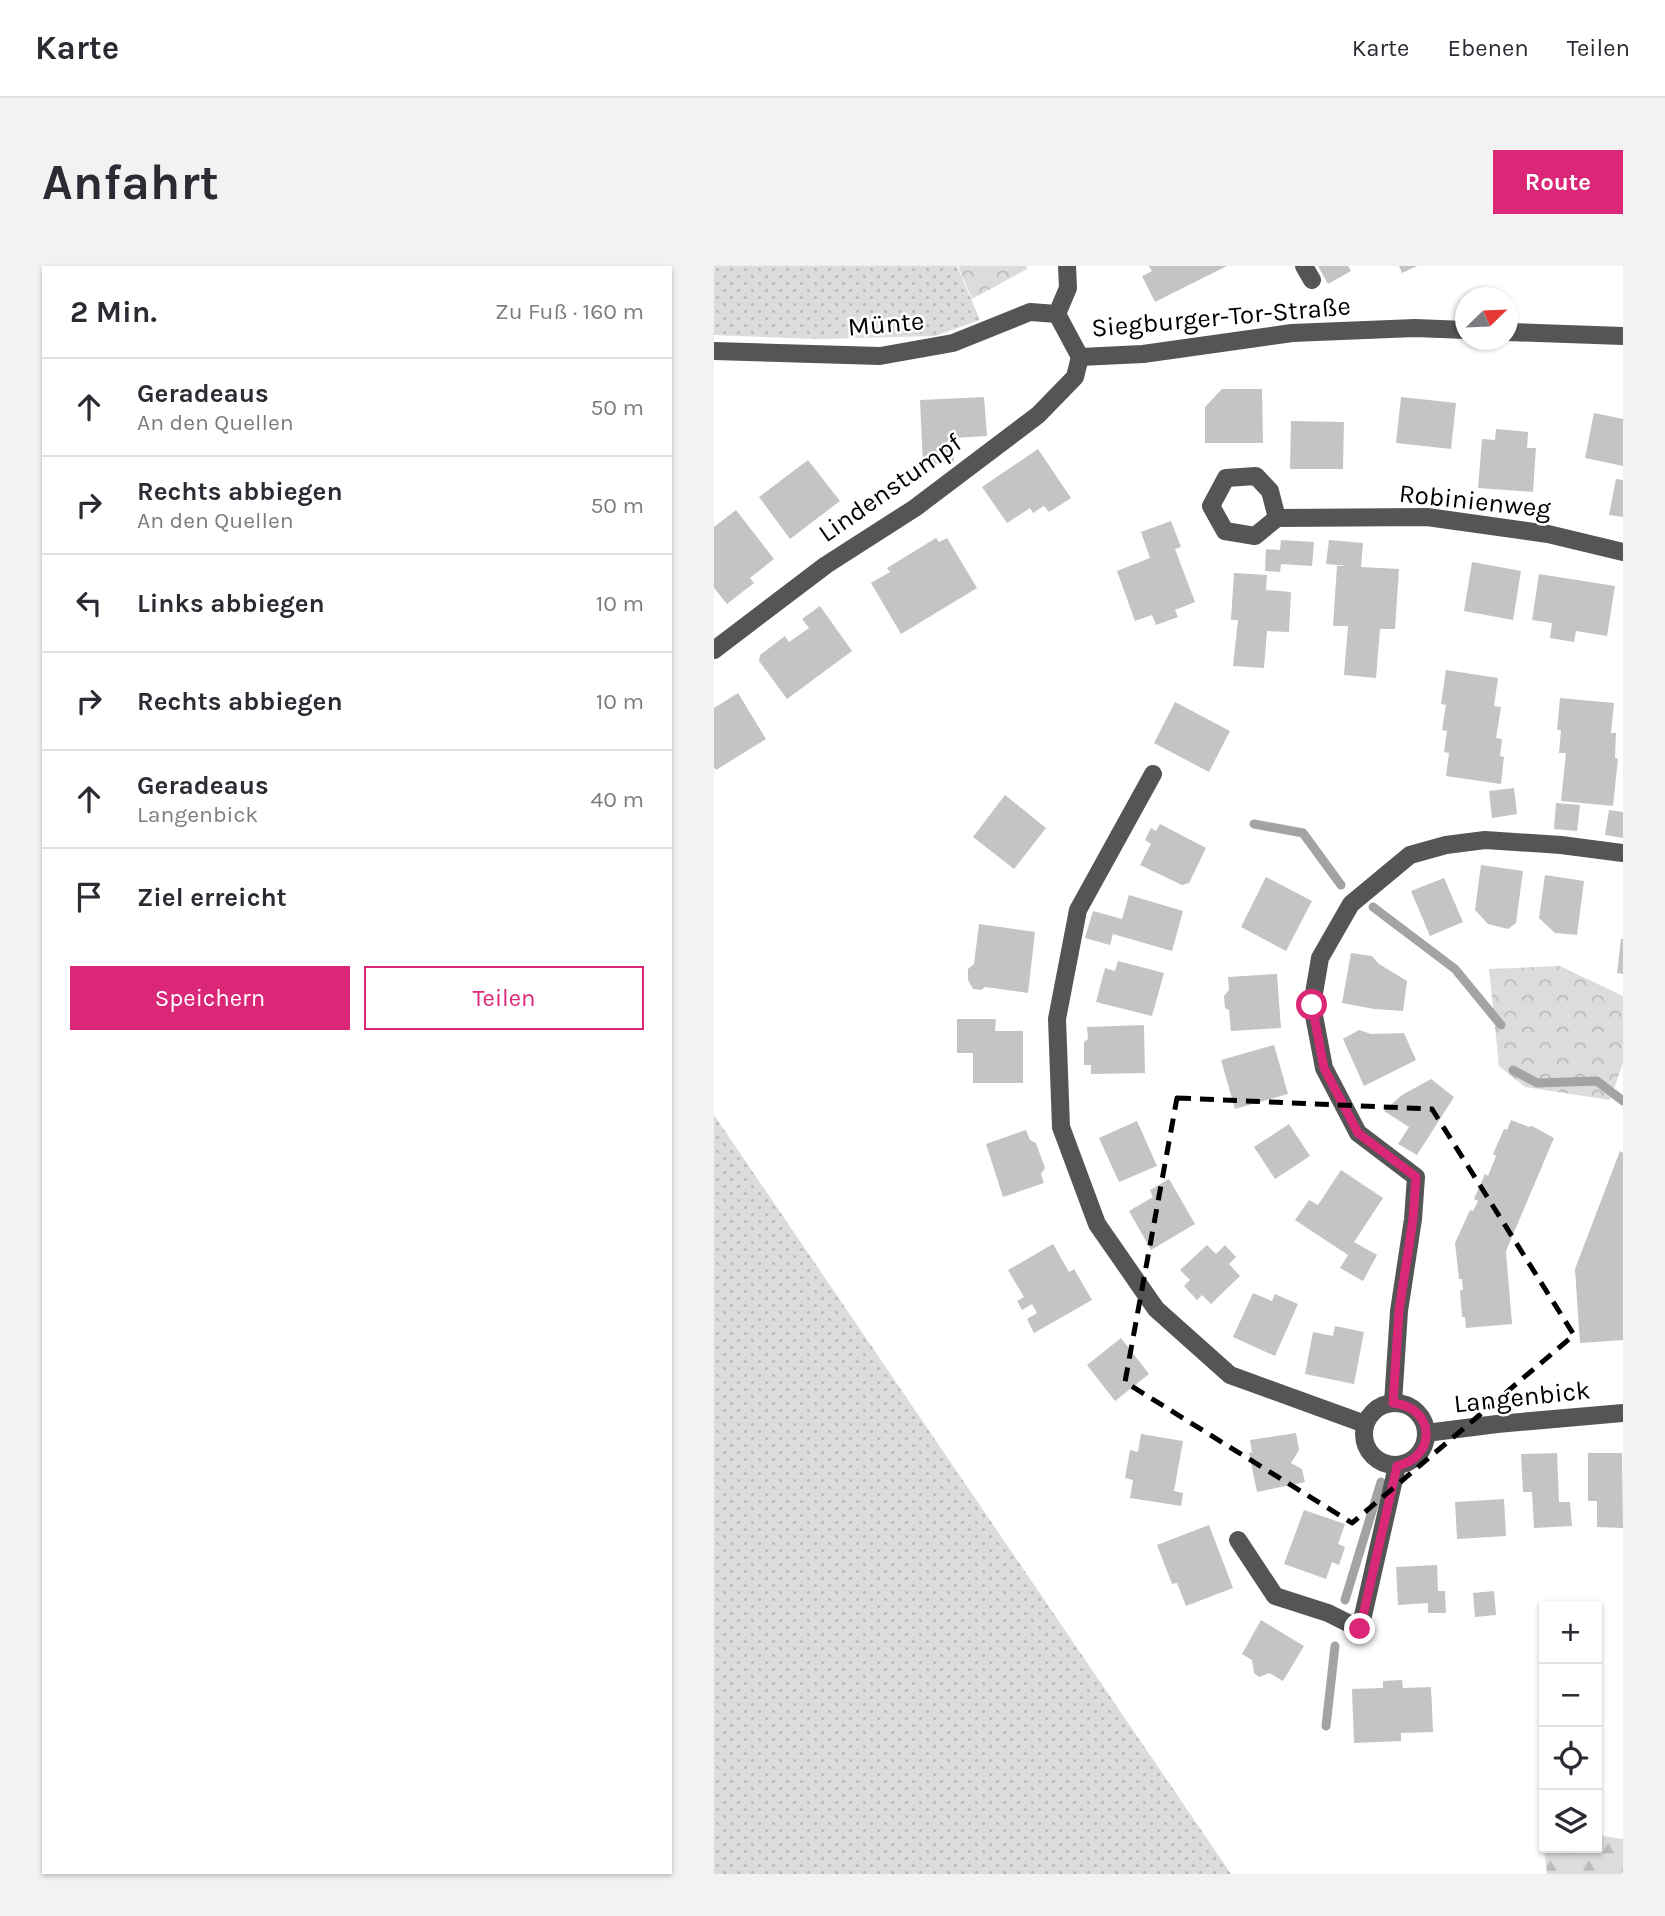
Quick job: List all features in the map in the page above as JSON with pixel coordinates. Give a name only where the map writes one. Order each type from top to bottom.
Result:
[{"type":"street","name":"Siegburger-Tor-Straße","points":[[1067,266],[1068,288],[1057,313],[1080,356],[1143,354],[1292,333],[1415,328],[1455,330]]},
{"type":"street","name":"Münte","points":[[714,351],[880,356],[953,343],[1030,312],[1057,313]]},
{"type":"street","points":[[1518,332],[1623,336]]},
{"type":"street","name":"Lindenstumpf","points":[[714,650],[826,565],[915,508],[1038,415],[1075,377],[1080,356]]},
{"type":"street","name":"Robinienweg","points":[[1277,518],[1427,517],[1548,534],[1623,552]]},
{"type":"street","points":[[1153,774],[1077,910],[1057,1019],[1061,1127],[1097,1224],[1156,1309],[1230,1375],[1365,1424]]},
{"type":"street","points":[[1393,1403],[1399,1311],[1413,1219],[1416,1177],[1358,1133],[1324,1068],[1312,1005],[1320,958],[1351,904],[1410,855],[1446,845],[1485,840],[1562,845],[1623,853]]},
{"type":"street","points":[[1393,1403],[1412,1408],[1420,1415],[1426,1433],[1425,1443],[1415,1459],[1397,1466],[1387,1465],[1370,1453],[1365,1444],[1365,1424],[1376,1409],[1393,1403]]},
{"type":"street","name":"Langenbick","points":[[1426,1433],[1623,1413]]},
{"type":"street","points":[[1238,1539],[1275,1596],[1328,1613],[1360,1629],[1397,1466]]},
{"type":"highlighted area","points":[[1177,1098],[1432,1109],[1574,1335],[1352,1523],[1125,1382]]},
{"type":"green space","points":[[714,266],[957,266],[980,320],[935,336],[816,339],[714,335]]},
{"type":"green space","points":[[958,266],[1026,266],[1027,269],[972,299]]},
{"type":"green space","points":[[1560,966],[1623,996],[1623,1063],[1610,1100],[1525,1087],[1499,1066],[1489,969]]},
{"type":"green space","points":[[714,1115],[1231,1874],[714,1874]]},
{"type":"green space","points":[[1602,1836],[1623,1839],[1623,1874],[1547,1874],[1544,1853],[1602,1853]]},
{"type":"building","points":[[1149,266],[1227,266],[1155,302],[1142,276],[1152,271]]},
{"type":"building","points":[[1318,266],[1348,266],[1351,271],[1328,284]]},
{"type":"building","points":[[1399,266],[1417,266],[1402,273]]},
{"type":"building","points":[[1222,389],[1262,389],[1263,443],[1205,443],[1205,407]]},
{"type":"building","points":[[984,397],[987,436],[953,438],[954,463],[923,464],[920,400]]},
{"type":"building","points":[[1401,397],[1456,403],[1451,449],[1396,443]]},
{"type":"building","points":[[1594,413],[1623,419],[1623,466],[1585,458]]},
{"type":"building","points":[[1291,421],[1344,422],[1343,469],[1290,469]]},
{"type":"building","points":[[1496,429],[1528,432],[1527,448],[1536,448],[1533,492],[1478,488],[1482,439],[1495,440]]},
{"type":"building","points":[[1038,449],[1071,498],[1049,512],[1044,506],[1033,513],[1030,508],[1007,523],[982,487]]},
{"type":"building","points":[[808,460],[840,501],[790,539],[759,497]]},
{"type":"building","points":[[1616,479],[1623,480],[1623,517],[1609,515]]},
{"type":"building","points":[[736,510],[774,559],[750,578],[754,583],[727,604],[714,588],[714,527]]},
{"type":"building","points":[[1171,521],[1181,547],[1175,549],[1195,602],[1175,610],[1178,617],[1156,625],[1152,615],[1135,621],[1117,571],[1150,558],[1141,532]]},
{"type":"building","points":[[936,538],[939,542],[947,538],[977,588],[901,634],[871,583],[890,572],[887,568]]},
{"type":"building","points":[[1281,540],[1314,542],[1312,566],[1281,564],[1280,572],[1265,571],[1266,549],[1280,550]]},
{"type":"building","points":[[1329,540],[1363,543],[1361,567],[1399,569],[1395,629],[1380,629],[1376,678],[1344,675],[1348,626],[1333,626],[1337,566],[1348,566],[1326,564]]},
{"type":"building","points":[[1472,562],[1521,571],[1513,620],[1464,611]]},
{"type":"building","points":[[1234,573],[1267,575],[1266,590],[1291,592],[1289,632],[1267,631],[1264,668],[1233,666],[1238,620],[1231,620]]},
{"type":"building","points":[[1539,574],[1615,586],[1607,636],[1576,631],[1574,642],[1550,638],[1552,623],[1532,620]]},
{"type":"building","points":[[820,606],[852,651],[787,699],[759,661],[760,655],[785,636],[789,642],[809,628],[802,619]]},
{"type":"building","points":[[1446,670],[1498,678],[1494,706],[1501,707],[1496,738],[1502,739],[1500,756],[1504,757],[1501,784],[1446,776],[1449,753],[1444,752],[1447,731],[1442,730],[1446,705],[1441,704]]},
{"type":"building","points":[[738,693],[766,739],[716,770],[714,708]]},
{"type":"building","points":[[1560,698],[1614,703],[1611,733],[1616,733],[1615,758],[1618,759],[1613,806],[1561,801],[1566,753],[1559,753],[1561,730],[1557,730]]},
{"type":"building","points":[[1175,702],[1230,731],[1209,772],[1154,743]]},
{"type":"building","points":[[1514,788],[1517,814],[1492,818],[1489,791]]},
{"type":"building","points":[[1005,795],[1046,828],[1014,869],[973,837]]},
{"type":"building","points":[[1556,803],[1580,805],[1577,831],[1554,829]]},
{"type":"building","points":[[1609,810],[1623,812],[1623,838],[1605,835]]},
{"type":"building","points":[[1160,824],[1206,848],[1189,883],[1182,885],[1140,865],[1151,844],[1145,840],[1151,828],[1156,831]]},
{"type":"building","points":[[1481,865],[1523,871],[1516,923],[1508,929],[1488,924],[1475,910]]},
{"type":"building","points":[[1545,875],[1584,881],[1577,935],[1555,933],[1539,918]]},
{"type":"building","points":[[1266,877],[1312,901],[1286,951],[1241,927]]},
{"type":"building","points":[[1444,878],[1463,922],[1430,936],[1411,891]]},
{"type":"building","points":[[1129,895],[1183,911],[1172,951],[1113,934],[1110,945],[1085,938],[1093,911],[1122,919]]},
{"type":"building","points":[[979,924],[1035,932],[1028,993],[985,987],[981,990],[973,989],[968,980],[968,969],[974,964]]},
{"type":"building","points":[[1623,939],[1623,974],[1617,973]]},
{"type":"building","points":[[1351,953],[1372,956],[1379,964],[1407,981],[1403,1011],[1342,1003]]},
{"type":"building","points":[[1118,961],[1164,973],[1152,1016],[1096,1002],[1105,968],[1115,971]]},
{"type":"building","points":[[1277,974],[1281,1028],[1231,1031],[1229,1010],[1225,1008],[1224,996],[1229,990],[1228,977]]},
{"type":"building","points":[[957,1019],[996,1019],[995,1031],[1023,1031],[1023,1083],[973,1083],[973,1053],[957,1053]]},
{"type":"building","points":[[1144,1025],[1145,1073],[1091,1074],[1091,1065],[1084,1065],[1087,1027]]},
{"type":"building","points":[[1359,1030],[1371,1034],[1404,1033],[1416,1060],[1364,1086],[1343,1039]]},
{"type":"building","points":[[1274,1045],[1288,1094],[1235,1109],[1221,1060]]},
{"type":"building","points":[[1431,1079],[1454,1097],[1417,1155],[1398,1144],[1409,1127],[1384,1111],[1402,1095]]},
{"type":"building","points":[[1511,1120],[1532,1126],[1554,1138],[1506,1251],[1512,1324],[1466,1328],[1465,1317],[1462,1317],[1462,1279],[1459,1279],[1455,1243],[1470,1210],[1473,1211],[1478,1201],[1474,1199],[1485,1174],[1488,1176],[1496,1156],[1493,1154]]},
{"type":"building","points":[[1137,1121],[1157,1166],[1119,1182],[1099,1138]]},
{"type":"building","points":[[1289,1124],[1310,1156],[1275,1179],[1254,1147]]},
{"type":"building","points":[[1026,1130],[1030,1140],[1036,1143],[1045,1168],[1041,1174],[1044,1183],[1003,1197],[986,1144]]},
{"type":"building","points":[[1620,1151],[1623,1153],[1623,1340],[1580,1343],[1575,1269]]},
{"type":"building","points":[[1341,1170],[1383,1198],[1354,1242],[1377,1255],[1363,1281],[1340,1268],[1348,1255],[1295,1220],[1309,1200],[1318,1205]]},
{"type":"building","points":[[1169,1179],[1195,1224],[1151,1250],[1129,1211],[1153,1197],[1150,1190]]},
{"type":"building","points":[[1053,1244],[1069,1272],[1074,1269],[1092,1300],[1034,1333],[1027,1319],[1037,1313],[1032,1304],[1022,1310],[1017,1301],[1024,1297],[1008,1270]]},
{"type":"building","points":[[1207,1245],[1216,1254],[1225,1245],[1236,1257],[1229,1264],[1240,1276],[1211,1304],[1202,1295],[1197,1300],[1184,1286],[1190,1280],[1180,1270]]},
{"type":"building","points":[[1253,1293],[1272,1301],[1275,1294],[1298,1304],[1275,1356],[1233,1337]]},
{"type":"building","points":[[1335,1326],[1364,1332],[1354,1384],[1305,1374],[1313,1332],[1333,1336]]},
{"type":"building","points":[[1121,1338],[1149,1374],[1115,1401],[1087,1365]]},
{"type":"building","points":[[1296,1433],[1299,1450],[1291,1463],[1302,1469],[1305,1482],[1257,1492],[1249,1453],[1252,1452],[1250,1440]]},
{"type":"building","points":[[1141,1434],[1183,1441],[1174,1491],[1183,1493],[1181,1506],[1130,1498],[1133,1480],[1125,1478],[1130,1450],[1138,1452]]},
{"type":"building","points":[[1557,1453],[1559,1502],[1570,1502],[1572,1526],[1534,1528],[1532,1492],[1523,1492],[1521,1454]]},
{"type":"building","points":[[1588,1453],[1622,1453],[1623,1528],[1597,1527],[1597,1501],[1588,1501]]},
{"type":"building","points":[[1504,1499],[1506,1536],[1457,1539],[1455,1502]]},
{"type":"building","points":[[1304,1510],[1345,1524],[1338,1544],[1345,1547],[1339,1565],[1332,1562],[1326,1579],[1284,1564]]},
{"type":"building","points":[[1209,1525],[1233,1588],[1186,1606],[1177,1583],[1172,1584],[1157,1545]]},
{"type":"building","points":[[1437,1565],[1438,1591],[1445,1591],[1446,1613],[1428,1613],[1428,1603],[1398,1605],[1396,1567]]},
{"type":"building","points":[[1494,1591],[1496,1615],[1475,1617],[1473,1593]]},
{"type":"building","points":[[1261,1620],[1304,1646],[1283,1681],[1269,1673],[1259,1677],[1254,1673],[1252,1660],[1242,1654]]},
{"type":"building","points":[[1402,1680],[1403,1688],[1431,1687],[1433,1732],[1401,1733],[1401,1741],[1354,1743],[1352,1689],[1383,1688],[1383,1681]]},
{"type":"waterway","points":[[1254,824],[1303,833],[1341,885]]},
{"type":"waterway","points":[[1373,907],[1455,969],[1501,1025]]},
{"type":"waterway","points":[[1513,1070],[1537,1083],[1597,1081],[1623,1101]]},
{"type":"waterway","points":[[1345,1600],[1381,1482]]},
{"type":"waterway","points":[[1326,1726],[1335,1646]]},
{"type":"route","points":[[1312,1005],[1324,1068],[1358,1133],[1416,1177],[1413,1219],[1399,1311],[1393,1403],[1403,1404],[1420,1415],[1426,1433],[1425,1443],[1415,1459],[1397,1466],[1384,1513],[1360,1629]]}]
